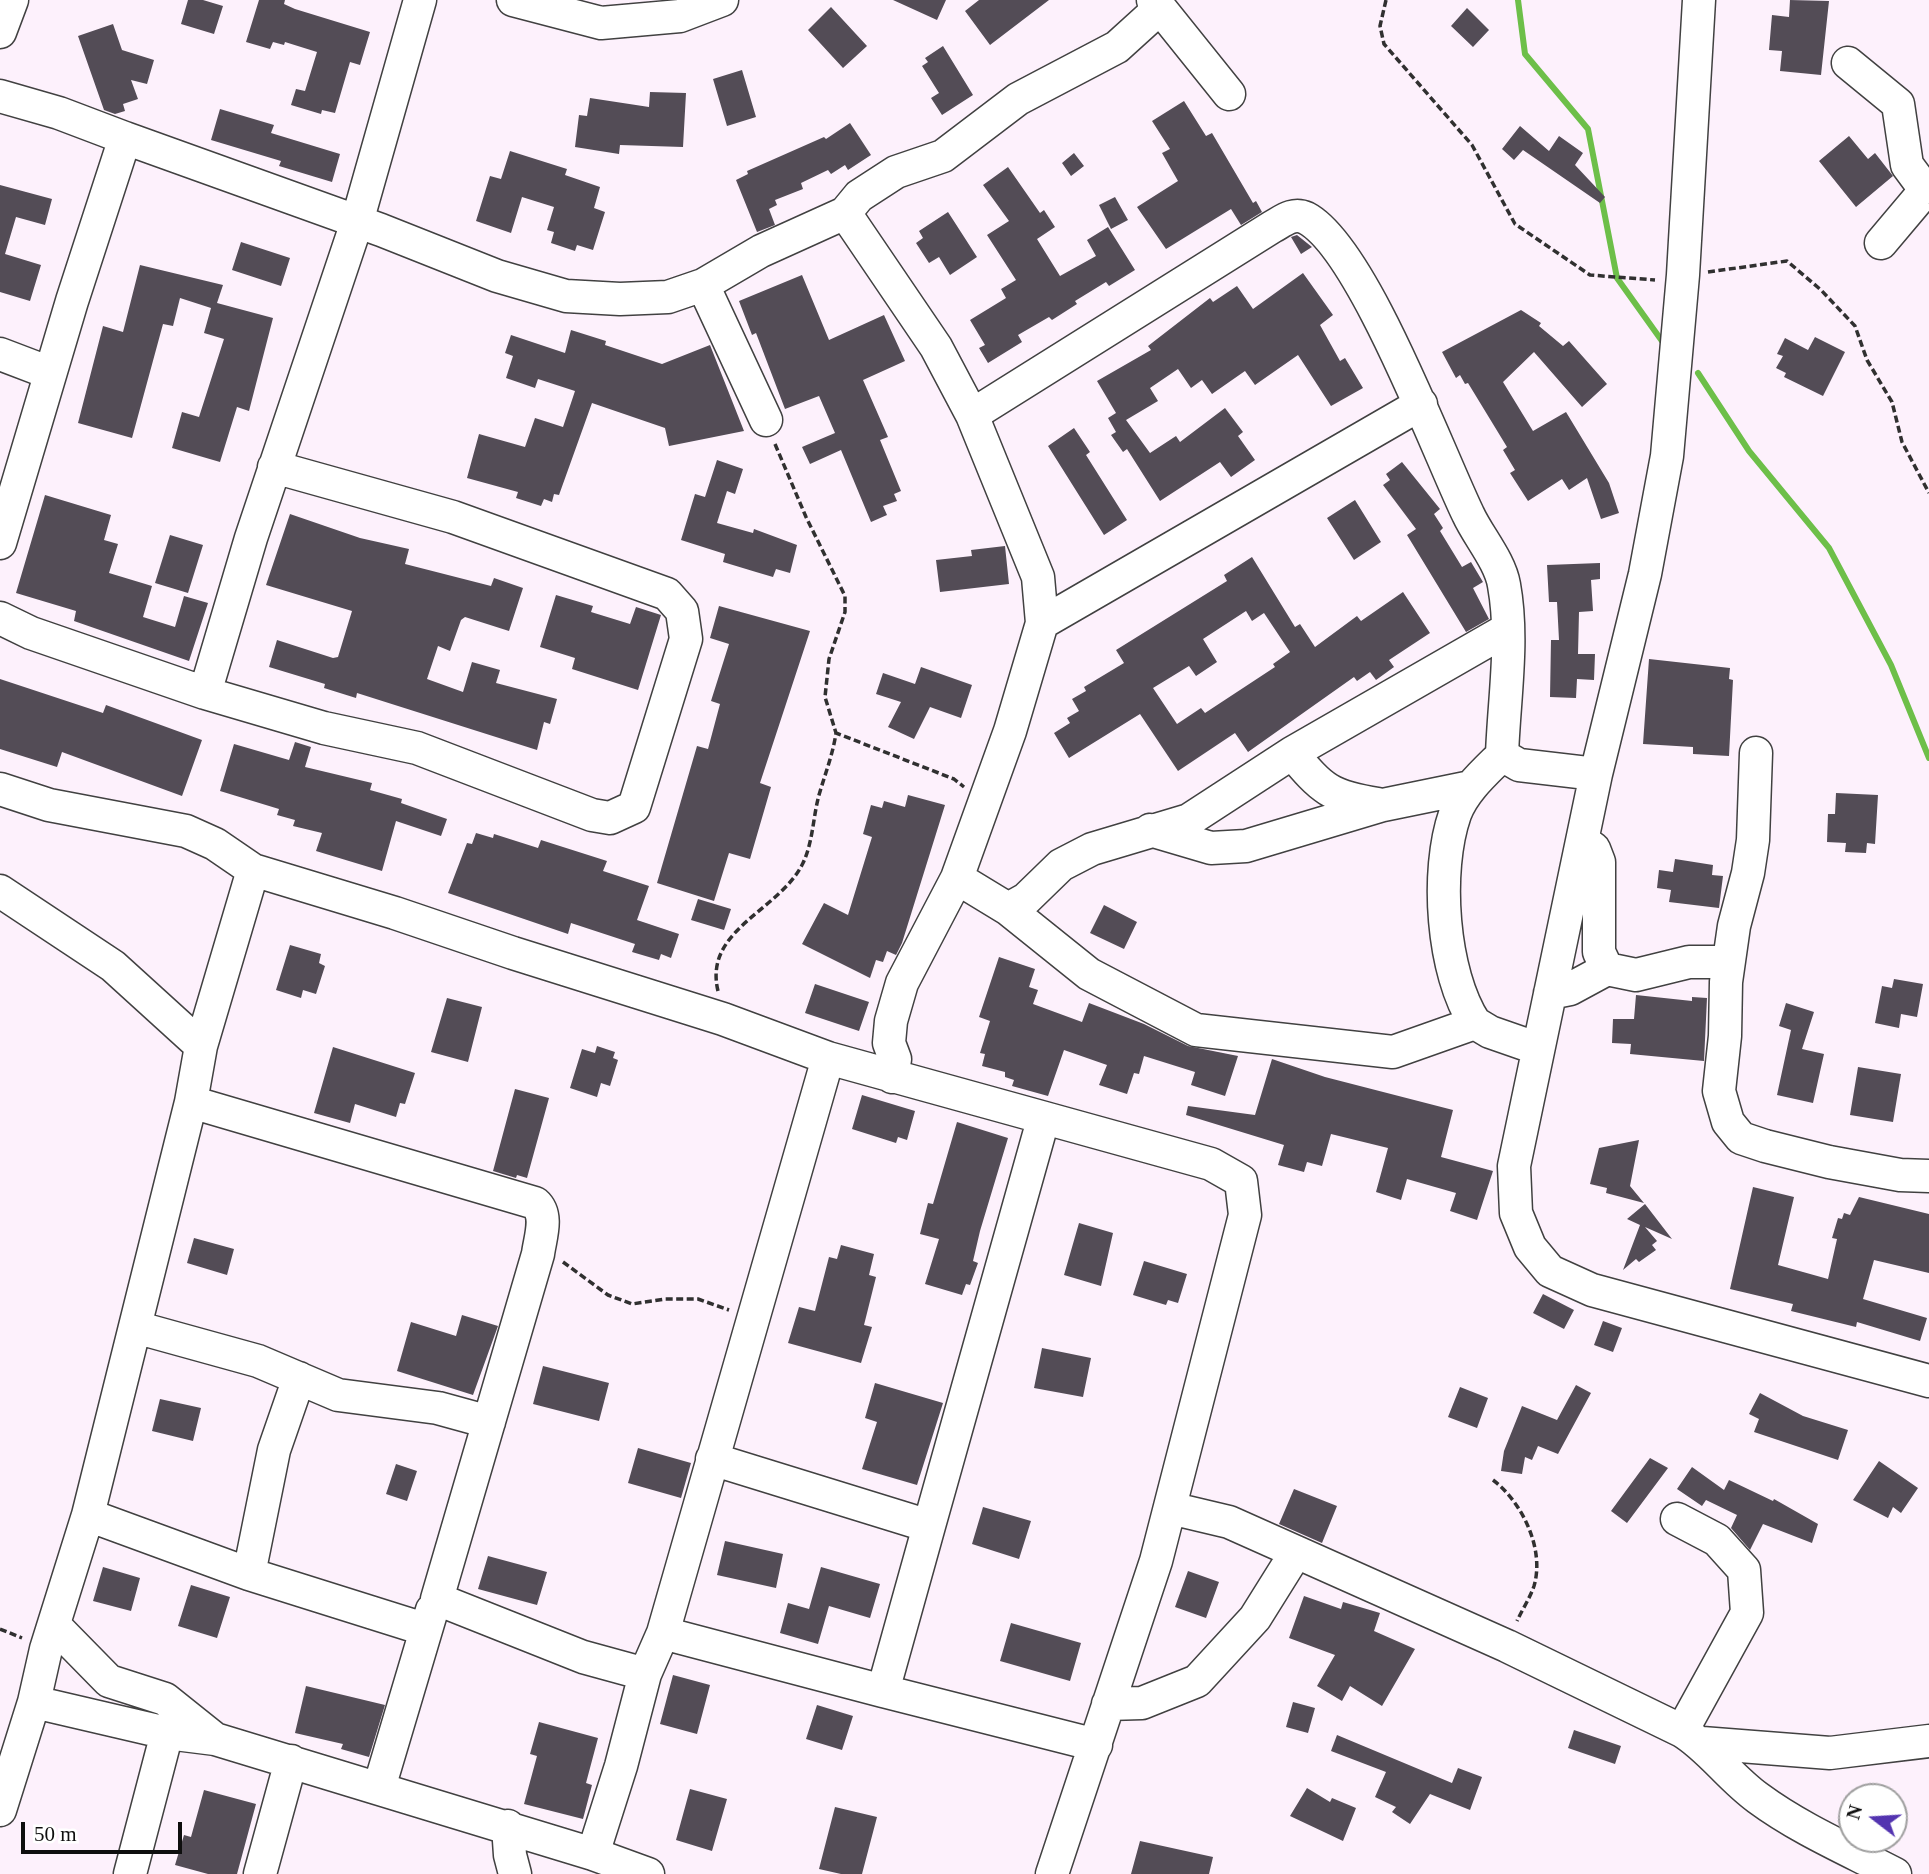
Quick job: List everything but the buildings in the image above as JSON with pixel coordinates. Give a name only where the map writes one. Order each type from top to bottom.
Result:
[{"type":"street","points":[[0,32],[12,0]]},
{"type":"street","points":[[205,693],[274,467],[357,222],[421,0]]},
{"type":"street","points":[[513,0],[601,23],[680,16],[723,0]]},
{"type":"street","points":[[1699,0],[1684,275],[1667,456],[1645,574],[1596,774],[1536,1048],[1514,1166],[1516,1213],[1530,1247],[1550,1271],[1604,1294],[1929,1381]]},
{"type":"street","points":[[0,96],[59,113],[497,276],[566,296],[620,299],[668,297],[703,285],[761,251],[845,213],[859,196],[896,173],[943,156],[1018,99],[1117,47],[1156,4],[1229,94]]},
{"type":"street","points":[[1847,63],[1898,104],[1907,165],[1927,187],[1881,243]]},
{"type":"street","points":[[0,543],[50,373],[125,138]]},
{"type":"street","points":[[845,213],[936,347],[972,415],[1038,578],[1042,623],[1010,732],[983,800],[957,878],[902,983],[891,1021],[889,1043],[895,1059],[892,1077]]},
{"type":"street","points":[[972,415],[1292,216],[1306,218],[1353,269],[1421,404],[1468,515],[1504,582],[1508,629],[1502,755],[1471,787],[1455,813],[1445,860],[1445,895],[1453,967],[1463,1005],[1475,1023],[1490,1032],[1536,1048]]},
{"type":"street","points":[[703,285],[766,420]]},
{"type":"street","points":[[0,354],[50,373]]},
{"type":"street","points":[[1042,623],[1421,404]]},
{"type":"street","points":[[0,618],[31,633],[205,693],[324,728],[416,748],[592,815],[610,818],[634,807],[687,639],[682,611],[667,594],[453,517],[274,467]]},
{"type":"street","points":[[1008,909],[1026,899],[1061,865],[1093,849],[1189,820],[1292,752],[1508,629]]},
{"type":"street","points":[[1292,752],[1322,787],[1344,799],[1383,804]]},
{"type":"street","points":[[1756,753],[1753,840],[1728,962],[1719,1091],[1727,1122],[1741,1138],[1829,1163],[1900,1175],[1929,1176]]},
{"type":"street","points":[[1502,755],[1519,765],[1596,774]]},
{"type":"street","points":[[1150,830],[1211,848],[1246,846],[1383,804],[1471,787]]},
{"type":"street","points":[[0,789],[49,805],[186,831],[215,844],[253,870],[395,912],[513,953],[723,1018],[828,1058],[1043,1120],[1211,1164],[1241,1181],[1245,1215],[1156,1561],[1052,1874]]},
{"type":"street","points":[[1583,841],[1594,849],[1600,862],[1600,952],[1607,969]]},
{"type":"street","points":[[0,1810],[88,1515],[191,1102],[201,1046],[253,870]]},
{"type":"street","points":[[957,878],[1008,909],[1089,974],[1196,1030],[1393,1052],[1475,1023]]},
{"type":"street","points":[[0,891],[113,966],[201,1046]]},
{"type":"street","points":[[1550,993],[1570,989],[1607,969],[1636,975],[1689,962],[1728,962]]},
{"type":"street","points":[[34,1702],[167,1733],[215,1738],[508,1826],[620,1867],[621,1766],[645,1674],[663,1633],[828,1058]]},
{"type":"street","points":[[191,1102],[535,1203],[543,1217],[538,1254],[437,1600],[424,1629],[379,1788]]},
{"type":"street","points":[[883,1691],[1043,1120]]},
{"type":"street","points":[[135,1326],[258,1361],[338,1395],[438,1408],[489,1422]]},
{"type":"street","points":[[249,1574],[274,1450],[299,1378]]},
{"type":"street","points":[[712,1459],[929,1526]]},
{"type":"street","points":[[1170,1508],[1229,1522],[1295,1554],[1507,1646],[1692,1737],[1830,1754],[1929,1741]]},
{"type":"street","points":[[88,1515],[249,1574],[424,1629]]},
{"type":"street","points":[[1676,1519],[1717,1540],[1744,1570],[1747,1614],[1692,1737]]},
{"type":"street","points":[[1108,1704],[1142,1703],[1197,1681],[1255,1618],[1295,1554]]},
{"type":"street","points":[[437,1600],[583,1657],[645,1674]]},
{"type":"street","points":[[55,1626],[109,1681],[165,1699],[215,1738]]},
{"type":"street","points":[[663,1633],[1096,1745]]},
{"type":"street","points":[[130,1874],[167,1733]]},
{"type":"street","points":[[1692,1737],[1721,1767],[1758,1798],[1791,1820],[1895,1874]]},
{"type":"street","points":[[260,1874],[291,1761]]},
{"type":"street","points":[[508,1826],[510,1855],[515,1874]]},
{"type":"path","points":[[1386,0],[1380,26],[1384,44],[1472,145],[1515,224],[1590,275],[1652,281],[1787,261],[1796,266],[1855,326],[1867,360],[1892,402],[1902,442],[1929,493]]},
{"type":"path","points":[[723,1018],[715,966],[718,954],[752,916],[784,888],[803,864],[836,733],[825,697],[829,659],[845,612],[845,596],[806,517],[766,420]]},
{"type":"path","points":[[836,733],[954,779],[983,800]]},
{"type":"path","points":[[538,1254],[570,1264],[608,1296],[632,1304],[665,1299],[698,1299],[754,1319]]},
{"type":"path","points":[[1493,1480],[1509,1492],[1535,1547],[1533,1587],[1507,1646]]},
{"type":"waterway","points":[[1518,0],[1525,54],[1588,129],[1617,278],[1662,341]]},
{"type":"waterway","points":[[1698,373],[1749,451],[1829,548],[1891,665],[1929,758]]}]
